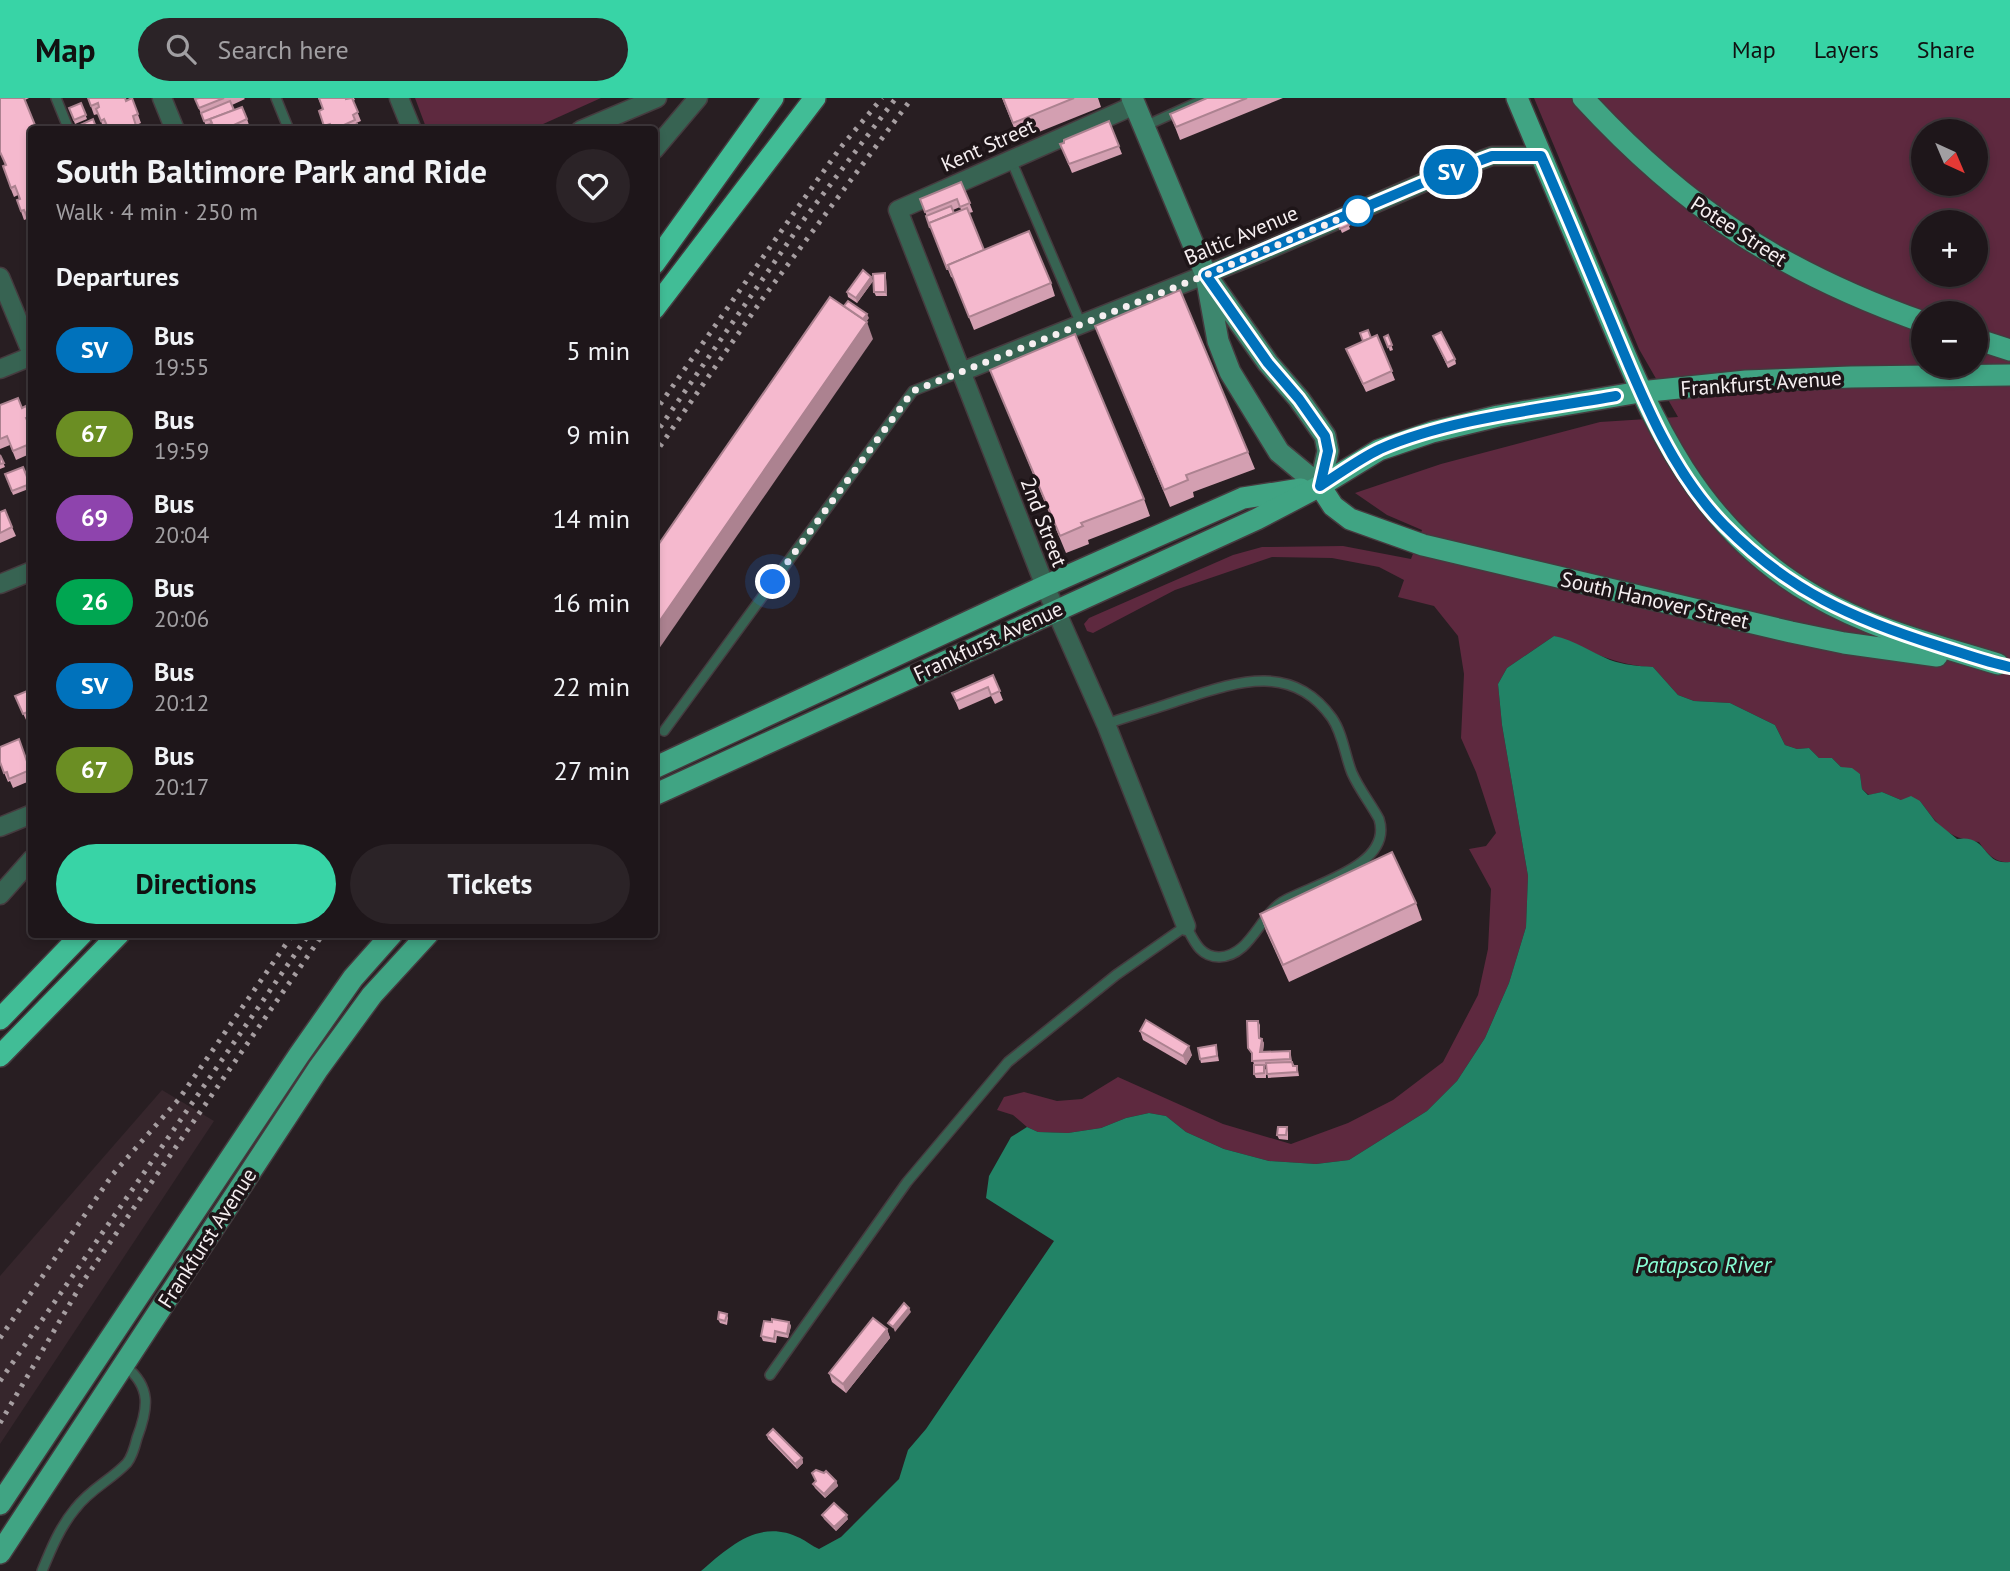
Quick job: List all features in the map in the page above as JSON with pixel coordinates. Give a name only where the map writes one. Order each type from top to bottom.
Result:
[{"type":"highway","points":[[658,258],[773,98]]},
{"type":"highway","points":[[658,304],[815,98]]},
{"type":"highway","points":[[0,1019],[78,938]]},
{"type":"highway","points":[[0,1056],[116,938]]},
{"type":"main road","points":[[1517,98],[1640,392],[1693,486],[1723,524],[1763,561],[1812,595],[1848,614],[1888,630],[2004,666]]},
{"type":"main road","name":"Potee Street","points":[[1583,98],[1618,136],[1668,182],[1725,225],[1766,252],[1811,276],[1911,318]]},
{"type":"main road","name":"South Hanover Street","points":[[1133,101],[1206,275],[1218,341],[1230,372],[1279,452],[1320,486],[1333,506],[1350,519],[1423,545],[1791,632],[1844,643],[2004,666]]},
{"type":"main road","name":"South Hanover Street","points":[[1206,275],[1325,436],[1328,451],[1320,486]]},
{"type":"main road","points":[[1988,343],[2010,350]]},
{"type":"main road","points":[[1230,372],[1264,357]]},
{"type":"main road","name":"Frankfurst Avenue","points":[[658,793],[1257,519],[1320,486],[1379,450],[1432,432],[1498,416],[1640,392],[1786,379],[2010,375]]},
{"type":"main road","name":"Frankfurst Avenue","points":[[658,766],[1045,586],[1242,498],[1320,486]]},
{"type":"main road","name":"Frankfurst Avenue","points":[[0,1504],[299,1055],[353,978],[388,938]]},
{"type":"main road","name":"Frankfurst Avenue","points":[[0,1553],[318,1069],[372,995],[424,938]]},
{"type":"main road","points":[[102,1351],[124,1365]]},
{"type":"street","points":[[162,98],[173,126]]},
{"type":"street","points":[[399,98],[410,126]]},
{"type":"street","points":[[590,126],[657,98]]},
{"type":"street","points":[[658,145],[698,98]]},
{"type":"street","name":"Kent Street","points":[[898,210],[1011,160],[1133,101]]},
{"type":"street","name":"Baltic Avenue","points":[[961,372],[1206,275],[1492,156],[1541,156]]},
{"type":"street","name":"2nd Street","points":[[898,210],[1045,586],[1106,724],[1186,926]]},
{"type":"street","points":[[0,277],[28,345]]},
{"type":"street","points":[[0,369],[28,357]]},
{"type":"street","points":[[0,584],[28,573]]},
{"type":"street","points":[[0,827],[28,816]]},
{"type":"street","points":[[0,895],[28,864]]},
{"type":"lane","points":[[56,98],[67,126]]},
{"type":"lane","points":[[276,98],[287,126]]},
{"type":"lane","points":[[1144,126],[1207,98]]},
{"type":"lane","points":[[1011,160],[1081,324]]},
{"type":"lane","points":[[664,731],[913,391],[961,372]]},
{"type":"lane","points":[[770,1375],[907,1182],[1008,1062],[1116,975],[1186,926],[1196,945],[1205,954],[1227,957],[1238,951],[1252,937],[1265,918],[1282,902],[1320,886],[1363,862],[1375,847],[1381,827],[1379,819],[1353,774],[1334,721],[1319,702],[1299,687],[1280,682],[1246,681],[1214,688],[1106,724]]},
{"type":"lane","points":[[43,1571],[55,1541],[73,1511],[91,1490],[112,1477],[129,1461],[145,1418],[146,1403],[140,1381],[124,1365]]},
{"type":"shaded area","points":[[415,98],[601,98],[539,126],[426,126]]},
{"type":"shaded area","points":[[1534,98],[2010,98],[2010,862],[1992,857],[1979,842],[1951,834],[1938,824],[1920,801],[1901,800],[1882,792],[1869,795],[1862,789],[1860,774],[1841,767],[1832,758],[1819,758],[1809,748],[1797,749],[1785,745],[1775,725],[1730,703],[1694,701],[1678,695],[1653,667],[1627,664],[1554,636],[1507,668],[1498,684],[1502,725],[1528,876],[1526,927],[1509,983],[1485,1038],[1457,1081],[1427,1111],[1349,1160],[1316,1164],[1269,1161],[1224,1149],[1186,1132],[1166,1116],[1149,1113],[1101,1128],[1068,1133],[1038,1132],[1013,1115],[997,1110],[1004,1097],[1024,1092],[1057,1101],[1082,1099],[1118,1077],[1223,1124],[1291,1144],[1348,1123],[1393,1100],[1443,1062],[1478,995],[1488,949],[1491,889],[1469,849],[1486,846],[1496,833],[1476,772],[1461,738],[1464,674],[1458,636],[1434,606],[1398,597],[1404,580],[1379,567],[1332,558],[1272,557],[1175,590],[1093,633],[1087,631],[1084,624],[1089,618],[1233,555],[1262,547],[1343,546],[1411,559],[1422,530],[1387,515],[1355,493],[1441,464],[1600,422],[1678,417],[1639,349]]},
{"type":"shaded area","points":[[162,1090],[214,1121],[0,1444],[0,1276]]},
{"type":"water","name":"Patapsco River","points":[[1554,636],[1569,640],[1615,662],[1653,667],[1678,695],[1694,701],[1730,703],[1775,725],[1785,745],[1797,749],[1809,748],[1819,758],[1832,758],[1841,767],[1852,768],[1860,774],[1862,789],[1868,795],[1882,792],[1901,800],[1911,796],[1920,801],[1935,821],[1957,839],[1975,841],[1994,859],[2010,862],[2010,1571],[701,1571],[735,1544],[759,1533],[785,1533],[819,1549],[841,1537],[899,1479],[908,1450],[926,1429],[1054,1241],[986,1198],[989,1176],[1011,1137],[1027,1127],[1038,1132],[1068,1133],[1101,1128],[1149,1113],[1166,1116],[1186,1132],[1224,1149],[1269,1161],[1316,1164],[1349,1160],[1427,1111],[1457,1081],[1485,1038],[1509,983],[1526,927],[1528,876],[1502,725],[1498,684],[1507,668]]},
{"type":"building","points":[[0,98],[24,98],[35,126],[28,126],[28,219],[24,210],[21,211],[15,186],[11,188],[0,152]]},
{"type":"building","points":[[88,98],[125,98],[126,101],[132,98],[138,114],[133,116],[136,126],[107,126],[104,119],[101,121],[96,109],[99,107],[98,103],[91,106]]},
{"type":"building","points":[[224,98],[199,108],[195,99]]},
{"type":"building","points":[[319,98],[352,98],[358,112],[353,115],[355,120],[342,126],[324,126],[319,111],[323,109]]},
{"type":"building","points":[[1003,98],[1074,98],[1013,123]]},
{"type":"building","points":[[1207,98],[1247,98],[1176,127],[1170,114]]},
{"type":"building","points":[[230,101],[234,110],[204,121],[201,113]]},
{"type":"building","points":[[81,103],[86,115],[74,120],[69,108]]},
{"type":"building","points":[[242,107],[247,119],[232,126],[207,126],[212,123],[210,119]]},
{"type":"building","points":[[93,119],[96,126],[78,126]]},
{"type":"building","points":[[1109,121],[1119,146],[1069,164],[1060,144]]},
{"type":"building","points":[[961,182],[970,203],[960,207],[957,199],[925,212],[920,199]]},
{"type":"building","points":[[951,206],[954,213],[929,223],[930,228],[926,216]]},
{"type":"building","points":[[967,208],[984,250],[948,265],[950,269],[947,269],[929,223]]},
{"type":"building","points":[[1347,220],[1349,225],[1340,229],[1338,224]]},
{"type":"building","points":[[1029,231],[1051,283],[969,317],[948,265]]},
{"type":"building","points":[[863,270],[871,277],[856,298],[847,292]]},
{"type":"building","points":[[885,273],[885,292],[874,292],[873,274]]},
{"type":"building","points":[[1180,290],[1248,452],[1186,475],[1188,480],[1164,490],[1095,326]]},
{"type":"building","points":[[830,297],[867,322],[658,623],[658,545]]},
{"type":"building","points":[[848,301],[867,314],[863,319],[844,306]]},
{"type":"building","points":[[1368,330],[1371,338],[1363,341],[1360,333]]},
{"type":"building","points":[[1441,332],[1455,359],[1447,363],[1433,336]]},
{"type":"building","points":[[1075,334],[1144,499],[1081,523],[1083,526],[1060,536],[990,370]]},
{"type":"building","points":[[1377,335],[1392,371],[1363,384],[1346,349]]},
{"type":"building","points":[[1388,335],[1392,345],[1388,347],[1384,337]]},
{"type":"building","points":[[18,398],[22,408],[26,406],[28,445],[13,451],[7,436],[0,439],[0,405]]},
{"type":"building","points":[[23,467],[28,485],[12,491],[5,474]]},
{"type":"building","points":[[5,510],[12,527],[0,533],[0,512]]},
{"type":"building","points":[[993,675],[1000,691],[991,695],[988,687],[956,701],[952,693]]},
{"type":"building","points":[[28,691],[28,712],[23,714],[15,696]]},
{"type":"building","points":[[19,739],[28,771],[9,779],[0,762],[0,747]]},
{"type":"building","points":[[1392,852],[1416,903],[1283,965],[1260,914]]},
{"type":"building","points":[[1146,1020],[1189,1046],[1183,1056],[1140,1031]]},
{"type":"building","points":[[1247,1021],[1258,1021],[1259,1038],[1262,1039],[1260,1052],[1290,1051],[1290,1059],[1252,1061],[1252,1053],[1248,1048]]},
{"type":"building","points":[[1216,1045],[1217,1056],[1200,1059],[1198,1048]]},
{"type":"building","points":[[1292,1062],[1293,1066],[1297,1066],[1297,1072],[1267,1074],[1266,1063]]},
{"type":"building","points":[[1254,1065],[1264,1065],[1264,1073],[1254,1074]]},
{"type":"building","points":[[1278,1127],[1287,1127],[1286,1135],[1277,1135]]},
{"type":"building","points":[[904,1303],[909,1308],[893,1327],[888,1323]]},
{"type":"building","points":[[719,1312],[727,1314],[725,1321],[718,1319]]},
{"type":"building","points":[[873,1318],[887,1329],[843,1384],[829,1373]]},
{"type":"building","points":[[772,1319],[789,1322],[787,1334],[775,1331],[774,1339],[761,1336],[764,1321],[772,1322]]},
{"type":"building","points":[[773,1429],[802,1458],[795,1464],[767,1435]]},
{"type":"building","points":[[816,1470],[824,1473],[826,1471],[836,1481],[824,1494],[813,1484],[816,1481],[812,1473]]},
{"type":"building","points":[[834,1503],[847,1515],[834,1527],[822,1515]]},
{"type":"railway","points":[[658,407],[841,147],[882,98]]},
{"type":"railway","points":[[658,430],[805,218],[896,98]]},
{"type":"railway","points":[[658,449],[763,298],[912,98]]},
{"type":"railway","points":[[0,1338],[113,1174],[179,1099],[290,938]]},
{"type":"railway","points":[[0,1381],[306,938]]},
{"type":"railway","points":[[0,1423],[82,1283],[320,938]]},
{"type":"bus line","name":"SV","points":[[1616,396],[1498,416],[1432,432],[1379,450],[1320,486],[1328,451],[1325,436],[1299,399],[1268,363],[1206,275],[1492,156],[1541,156],[1640,392],[1693,486],[1723,524],[1763,561],[1812,595],[1848,614],[1888,630],[2010,667]]},
{"type":"route","points":[[773,582],[913,391],[1206,275],[1358,211]]}]
